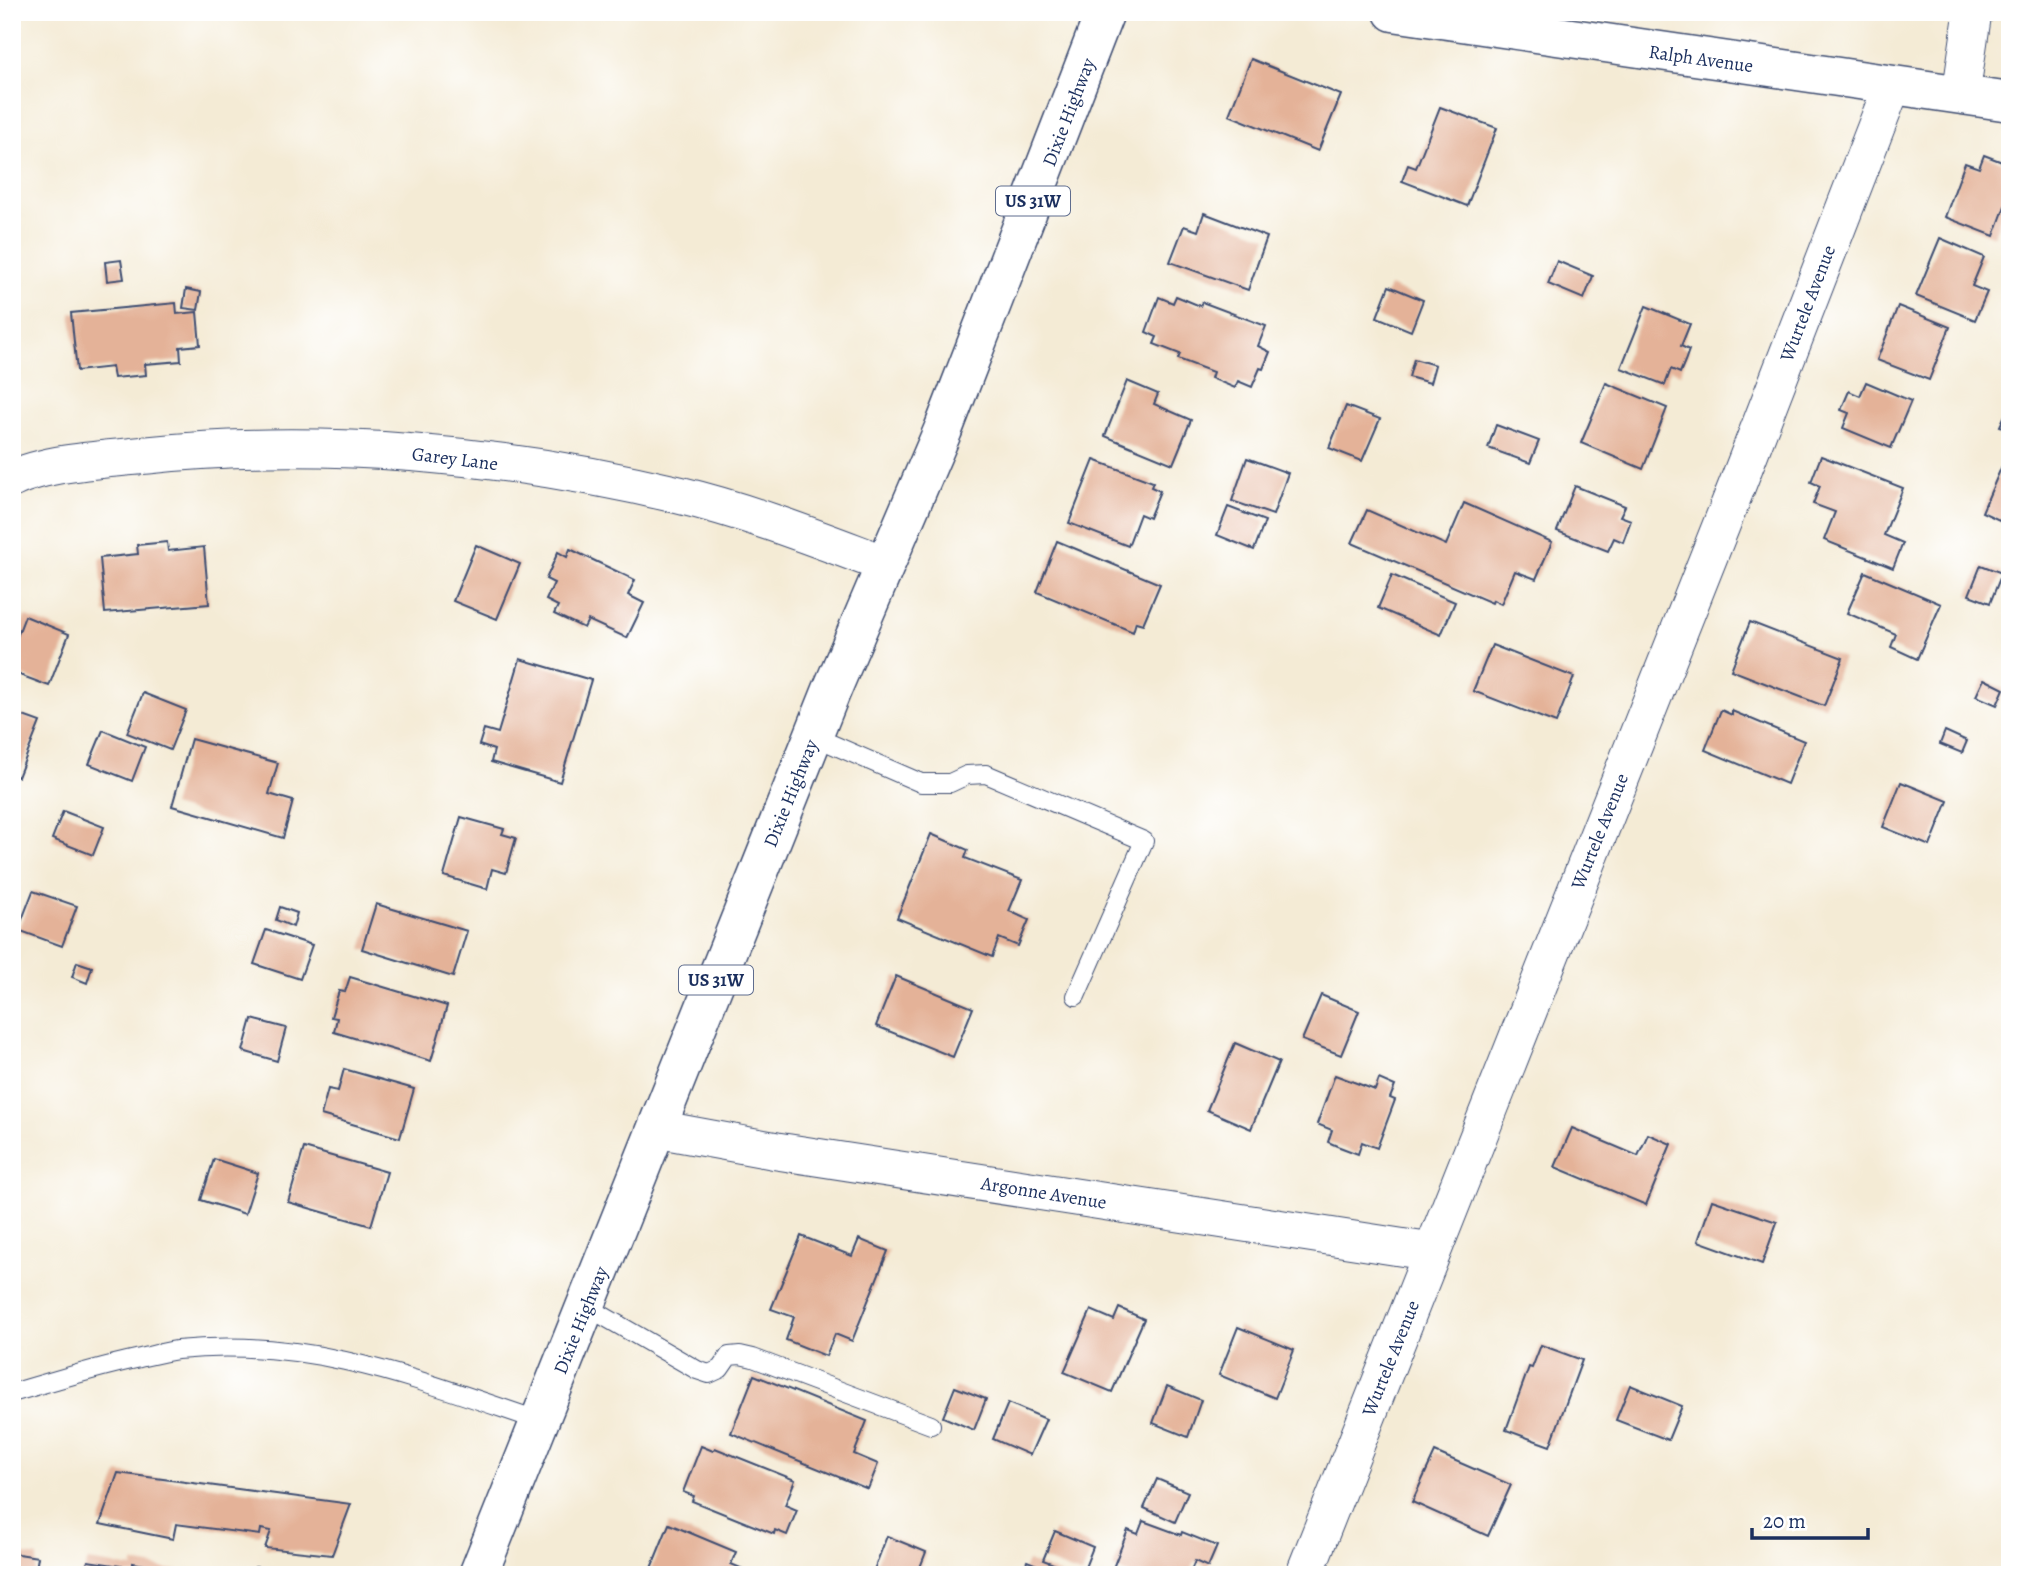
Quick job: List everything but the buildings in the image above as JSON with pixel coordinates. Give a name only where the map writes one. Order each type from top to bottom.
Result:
[{"type":"main road","name":"Dixie Highway","points":[[478,1575],[813,736],[943,430],[1105,12]]},
{"type":"main road","name":"Ralph Avenue","points":[[1393,12],[2010,102]]},
{"type":"street","points":[[1961,94],[1973,12]]},
{"type":"street","name":"Wurtele Avenue","points":[[1304,1575],[1743,470],[1892,86]]},
{"type":"street","name":"Garey Lane","points":[[12,479],[78,463],[214,448],[371,448],[558,470],[680,495],[778,524],[886,564]]},
{"type":"street","name":"Argonne Avenue","points":[[657,1129],[777,1152],[1432,1252]]},
{"type":"lane","points":[[813,736],[921,783],[950,783],[967,775],[986,774],[1144,841],[1076,996]]},
{"type":"lane","points":[[586,1306],[697,1370],[709,1374],[720,1369],[729,1356],[740,1355],[931,1425]]},
{"type":"lane","points":[[12,1393],[101,1367],[175,1350],[234,1347],[295,1350],[347,1360],[413,1378],[540,1421]]}]
